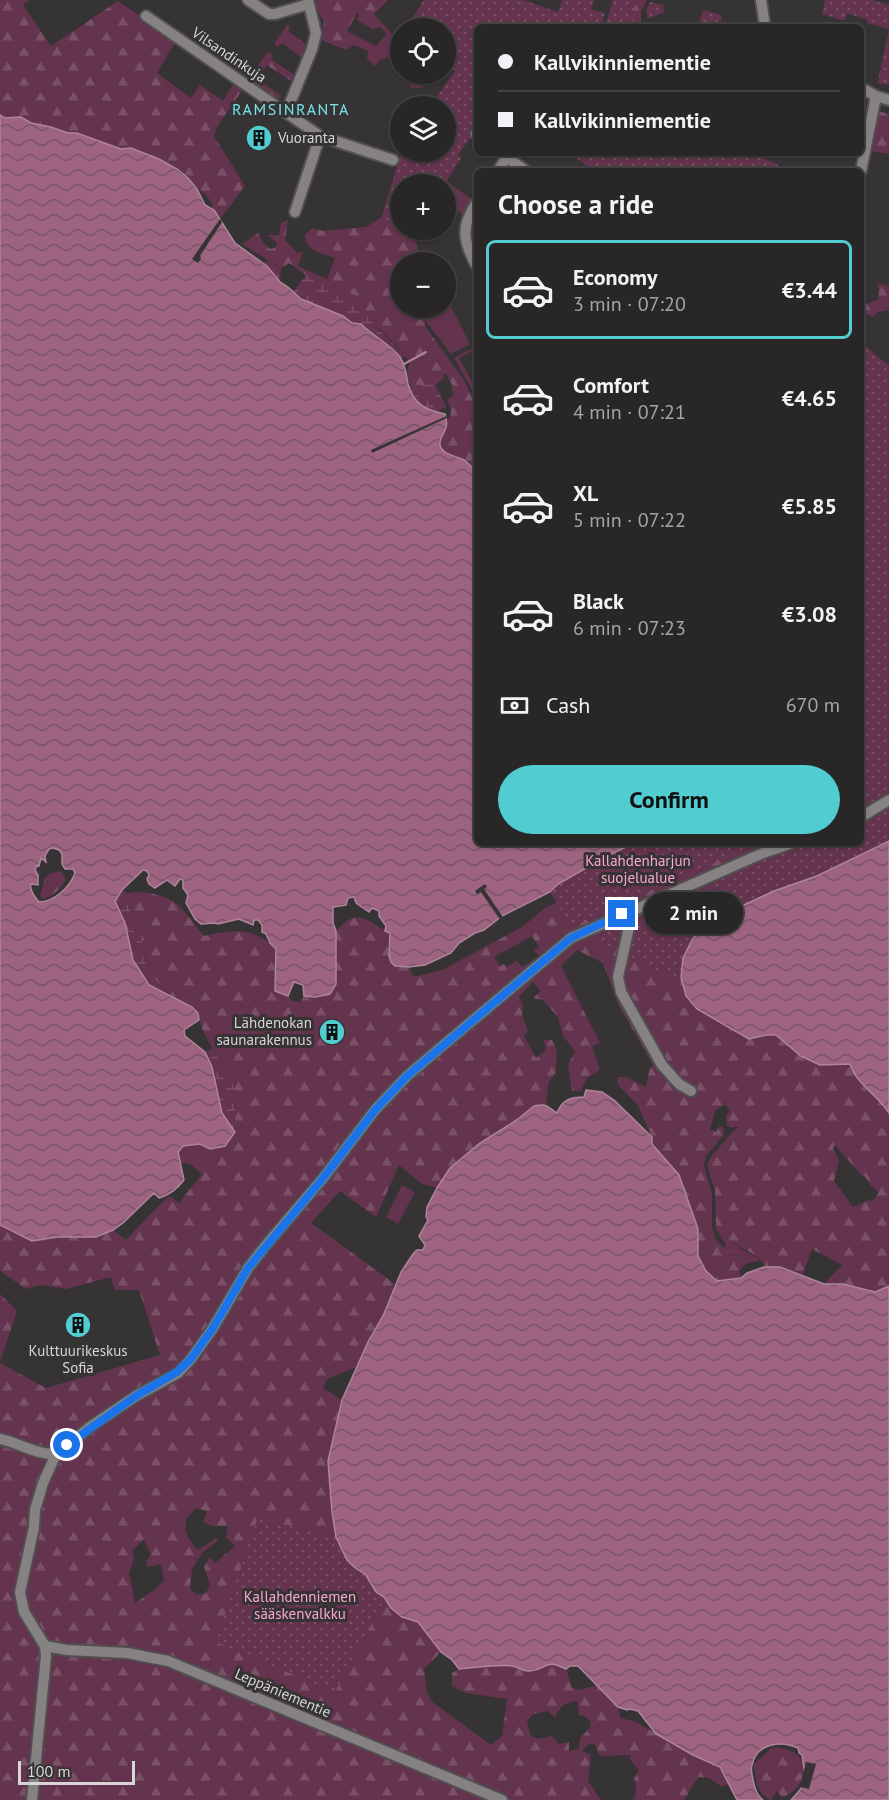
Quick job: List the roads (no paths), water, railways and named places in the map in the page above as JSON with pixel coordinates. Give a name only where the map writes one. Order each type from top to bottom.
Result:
[{"type":"street","points":[[248,0],[269,14],[309,2],[316,27],[315,37],[286,113]]},
{"type":"street","points":[[761,0],[765,24]]},
{"type":"street","name":"Vilsandinkuja","points":[[146,16],[320,136],[390,159]]},
{"type":"street","points":[[864,90],[889,100]]},
{"type":"street","points":[[864,95],[876,96]]},
{"type":"street","points":[[864,156],[876,96]]},
{"type":"street","points":[[295,212],[320,136]]},
{"type":"street","points":[[505,156],[522,168]]},
{"type":"street","points":[[474,207],[467,219],[465,241],[474,260]]},
{"type":"street","points":[[864,815],[889,800]]},
{"type":"street","points":[[32,1800],[46,1656],[45,1646],[24,1612],[20,1592],[34,1527],[35,1510],[43,1483],[56,1454],[90,1427],[177,1372],[191,1359],[213,1328],[248,1268],[324,1177],[375,1110],[407,1076],[571,938],[633,909],[783,846]]},
{"type":"street","points":[[633,909],[618,977],[621,992],[662,1065],[679,1084],[691,1091]]},
{"type":"street","points":[[0,1440],[14,1442],[48,1455],[56,1454]]},
{"type":"street","name":"Leppäniementie","points":[[45,1646],[67,1650],[127,1653],[168,1662],[502,1800]]},
{"type":"water","points":[[0,115],[5,118],[21,117],[31,123],[68,133],[77,133],[121,149],[131,148],[177,169],[197,189],[205,205],[214,210],[235,243],[267,266],[280,282],[301,299],[343,316],[352,323],[361,324],[396,352],[404,364],[408,384],[417,402],[432,411],[445,414],[446,429],[441,438],[441,448],[466,462],[474,470],[474,846],[628,846],[605,857],[600,868],[588,867],[558,884],[550,892],[502,916],[484,930],[459,943],[451,953],[425,965],[395,966],[389,956],[390,933],[385,931],[386,926],[379,916],[379,911],[372,908],[369,912],[356,903],[354,897],[348,898],[346,905],[333,907],[333,923],[336,931],[336,984],[330,994],[315,997],[304,996],[303,985],[294,982],[288,996],[275,991],[276,949],[266,934],[262,932],[262,925],[258,920],[254,920],[253,925],[239,919],[218,924],[201,924],[195,919],[186,903],[188,895],[183,888],[183,880],[180,879],[175,886],[167,880],[155,888],[149,884],[147,871],[143,870],[122,890],[115,901],[125,923],[133,960],[149,985],[192,1007],[198,1013],[199,1020],[184,1030],[185,1036],[205,1052],[212,1067],[222,1113],[235,1132],[225,1146],[210,1149],[200,1144],[183,1146],[178,1152],[184,1180],[179,1186],[159,1198],[154,1193],[113,1230],[96,1237],[57,1237],[32,1241],[0,1225]],"holes":[[[49,849],[59,850],[62,854],[62,864],[65,869],[73,869],[75,873],[61,893],[39,902],[31,889],[31,884],[38,885],[38,875],[35,870],[37,865],[39,866],[41,858],[46,862],[45,856]]]},
{"type":"water","points":[[889,841],[889,1113],[857,1078],[850,1064],[820,1065],[801,1056],[776,1035],[749,1039],[697,1009],[686,996],[681,977],[683,958],[692,940],[703,927],[774,891],[817,876]]},
{"type":"water","points":[[586,1090],[602,1092],[614,1100],[652,1137],[652,1144],[679,1175],[698,1229],[698,1256],[706,1271],[717,1281],[741,1278],[747,1273],[764,1267],[780,1267],[824,1284],[843,1284],[875,1292],[889,1286],[889,1800],[791,1800],[802,1788],[805,1779],[802,1755],[798,1748],[778,1744],[759,1752],[752,1765],[751,1772],[755,1789],[763,1800],[737,1800],[720,1767],[656,1734],[638,1711],[618,1707],[578,1666],[570,1666],[566,1669],[550,1664],[528,1671],[507,1666],[459,1669],[441,1652],[418,1622],[402,1617],[391,1608],[384,1597],[376,1592],[366,1575],[347,1560],[336,1537],[328,1461],[342,1400],[368,1342],[384,1314],[401,1272],[417,1250],[423,1250],[425,1245],[419,1236],[428,1220],[427,1207],[437,1188],[450,1168],[480,1143],[534,1106],[545,1105],[557,1113],[567,1100],[584,1097]]},
{"type":"waterway","points":[[404,364],[426,352]]},
{"type":"place","name":"Vuoranta","points":[[259,138]]},
{"type":"place","name":"Lähdenokan saunarakennus","points":[[332,1032]]},
{"type":"place","name":"Kulttuurikeskus Sofia","points":[[78,1325]]},
{"type":"district","name":"RAMSINRANTA","points":[[291,109]]},
{"type":"park label","name":"Kallahdenharjun suojelualue","points":[[638,870]]},
{"type":"park label","name":"Kallahdenniemen sääskenvalkku","points":[[300,1606]]}]
